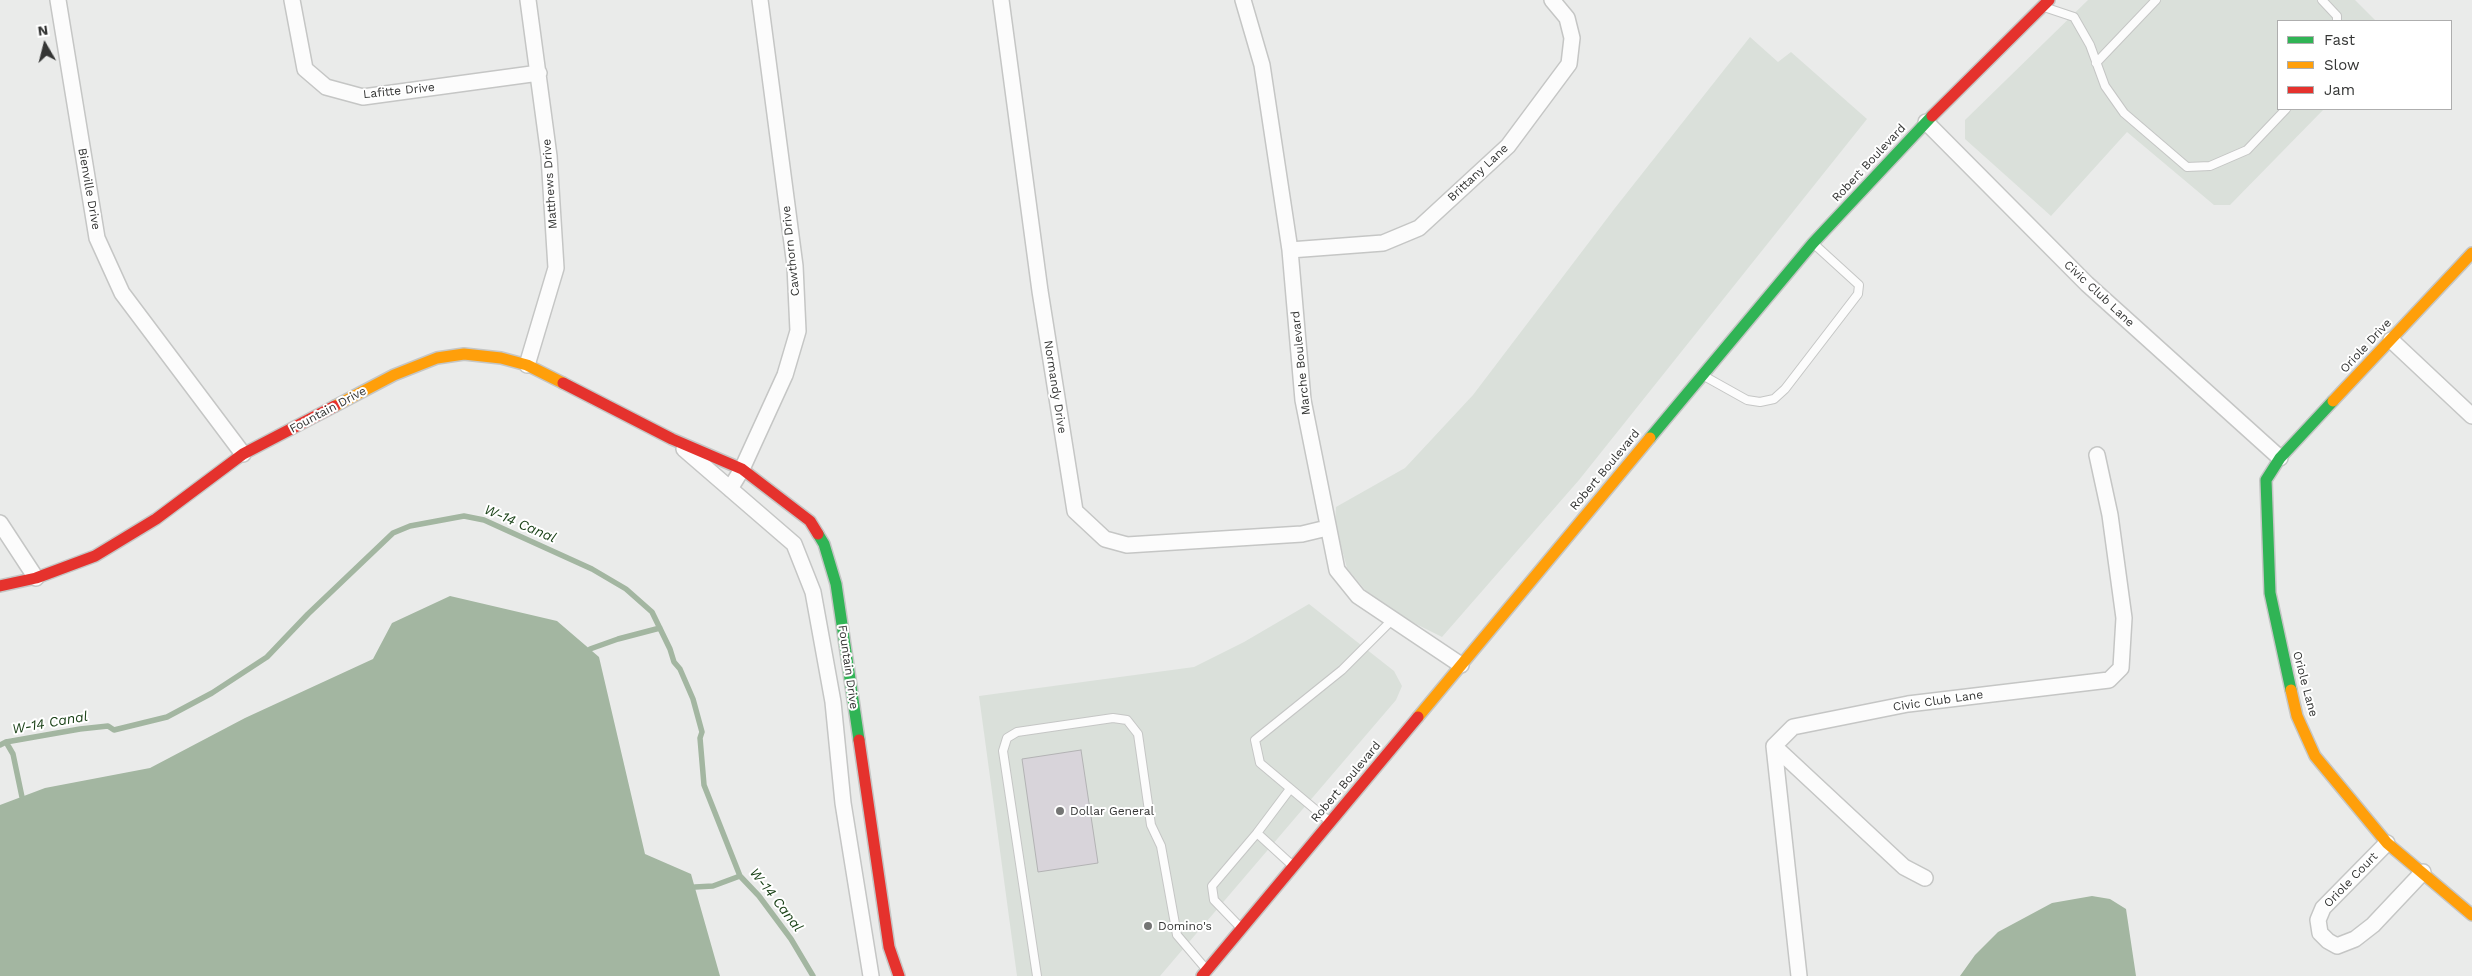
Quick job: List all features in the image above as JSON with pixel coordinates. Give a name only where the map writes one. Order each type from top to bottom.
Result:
[{"type":"street","name":"Bienville Drive","points":[[58,0],[97,238],[122,293],[243,454]]},
{"type":"street","name":"Lafitte Drive","points":[[292,0],[305,69],[326,87],[363,97],[539,73]]},
{"type":"street","name":"Matthews Drive","points":[[527,365],[556,268],[549,156],[528,0]]},
{"type":"street","name":"Cawthorn Drive","points":[[730,489],[742,469],[785,375],[798,331],[795,266],[760,0]]},
{"type":"street","name":"Normandy Drive","points":[[1001,0],[1040,291],[1075,510],[1104,539],[1127,546],[1302,534],[1327,528]]},
{"type":"street","name":"Marche Boulevard","points":[[1243,0],[1262,66],[1290,250],[1303,400],[1327,528],[1337,570],[1358,596],[1461,665]]},
{"type":"street","name":"Brittany Lane","points":[[1290,250],[1383,243],[1419,228],[1508,146],[1569,64],[1572,38],[1567,18],[1552,0]]},
{"type":"street","name":"Robert Boulevard","points":[[1204,973],[1813,243],[2042,2]]},
{"type":"street","name":"Civic Club Lane","points":[[1926,122],[2087,284],[2280,458]]},
{"type":"street","name":"Oriole Drive","points":[[2280,458],[2472,253]]},
{"type":"street","points":[[2391,340],[2472,416]]},
{"type":"street","name":"Fountain Drive","points":[[0,586],[36,578],[95,556],[156,519],[243,454],[394,375],[437,358],[464,354],[500,358],[527,365],[672,438],[742,469],[810,521],[824,544],[836,584],[889,947],[899,976]]},
{"type":"street","name":"Fountain Drive","points":[[672,438],[794,544],[813,592],[833,702],[843,803],[871,976]]},
{"type":"street","name":"Civic Club Lane","points":[[1774,746],[1793,728],[1908,704],[2109,680],[2121,668],[2124,618],[2110,515],[2097,455]]},
{"type":"street","name":"Oriole Lane","points":[[2280,458],[2266,480],[2270,593],[2297,716],[2315,756],[2387,843],[2472,915]]},
{"type":"street","points":[[0,523],[36,578]]},
{"type":"street","points":[[828,673],[848,670]]},
{"type":"street","points":[[1774,746],[1904,867],[1925,878]]},
{"type":"street","points":[[1774,746],[1800,976]]},
{"type":"street","name":"Oriole Court","points":[[2387,843],[2323,908],[2318,920],[2320,933],[2328,941],[2337,946],[2354,939],[2373,926],[2422,872]]},
{"type":"lane","points":[[2096,63],[2156,0]]},
{"type":"lane","points":[[2322,0],[2337,16],[2337,20]]},
{"type":"lane","points":[[2042,2],[2074,18],[2090,44],[2105,86],[2124,113],[2187,167],[2210,166],[2247,150],[2285,110]]},
{"type":"lane","points":[[1702,375],[1747,400],[1760,402],[1774,399],[1784,389],[1858,294],[1859,285],[1813,243]]},
{"type":"lane","points":[[1330,822],[1260,763],[1255,740],[1342,670],[1393,619]]},
{"type":"lane","points":[[1038,976],[1003,751],[1008,738],[1017,732],[1113,718],[1127,720],[1138,734],[1151,825],[1160,846],[1178,934],[1204,973]]},
{"type":"lane","points":[[1242,928],[1214,900],[1212,886],[1257,833],[1290,789]]},
{"type":"lane","points":[[1257,833],[1294,866]]},
{"type":"shaded area","points":[[2088,0],[2355,0],[2375,20],[2277,20],[2277,110],[2323,110],[2230,205],[2214,205],[2127,132],[2051,216],[1965,139],[1965,120]]},
{"type":"shaded area","points":[[1750,37],[1778,62],[1791,52],[1867,119],[1579,480],[1442,637],[1410,621],[1366,591],[1347,568],[1335,524],[1336,507],[1405,468],[1473,395],[1615,208]]},
{"type":"shaded area","points":[[450,596],[557,621],[599,657],[645,854],[691,874],[720,976],[0,976],[0,805],[45,788],[150,768],[245,718],[373,659],[392,623]]},
{"type":"shaded area","points":[[1309,604],[1394,671],[1402,686],[1396,700],[1160,976],[1017,976],[979,696],[1194,667],[1244,642]]},
{"type":"shaded area","points":[[2092,896],[2110,899],[2126,909],[2136,976],[1960,976],[1975,955],[1998,932],[2052,903]]},
{"type":"building","name":"Dollar General","points":[[1081,750],[1098,863],[1038,872],[1022,759]]},
{"type":"waterway","name":"W-14 Canal","points":[[0,745],[6,742],[80,729],[108,726],[114,730],[167,717],[212,693],[267,657],[308,614],[393,533],[410,526],[464,516],[484,520],[592,569],[626,589],[652,612],[693,699],[702,732],[700,738],[704,785],[740,876],[759,896],[791,939],[813,976]]},
{"type":"waterway","points":[[590,649],[618,639],[660,628]]},
{"type":"waterway","points":[[6,742],[13,754],[22,797]]},
{"type":"waterway","points":[[695,887],[713,886],[740,876]]},
{"type":"traffic: fast","points":[[1650,438],[1813,243],[1932,116]]},
{"type":"traffic: fast","points":[[2291,690],[2270,593],[2266,480],[2280,458],[2333,401]]},
{"type":"traffic: fast","points":[[818,534],[824,544],[836,584],[859,740]]},
{"type":"traffic: slow","points":[[2333,401],[2472,253]]},
{"type":"traffic: slow","points":[[335,406],[394,375],[437,358],[464,354],[501,358],[527,365],[563,383]]},
{"type":"traffic: slow","points":[[1418,717],[1650,438]]},
{"type":"traffic: slow","points":[[2291,690],[2297,716],[2315,756],[2387,843],[2472,915]]},
{"type":"traffic: jam","points":[[1932,116],[2049,0]]},
{"type":"traffic: jam","points":[[563,383],[672,439],[742,469],[810,521],[818,534]]},
{"type":"traffic: jam","points":[[0,586],[36,578],[95,556],[156,519],[243,454],[335,406]]},
{"type":"traffic: jam","points":[[1202,976],[1418,717]]},
{"type":"traffic: jam","points":[[859,740],[889,947],[899,976]]},
{"type":"place","name":"Dollar General","points":[[1060,811]]},
{"type":"place","name":"Domino's","points":[[1148,926]]}]
